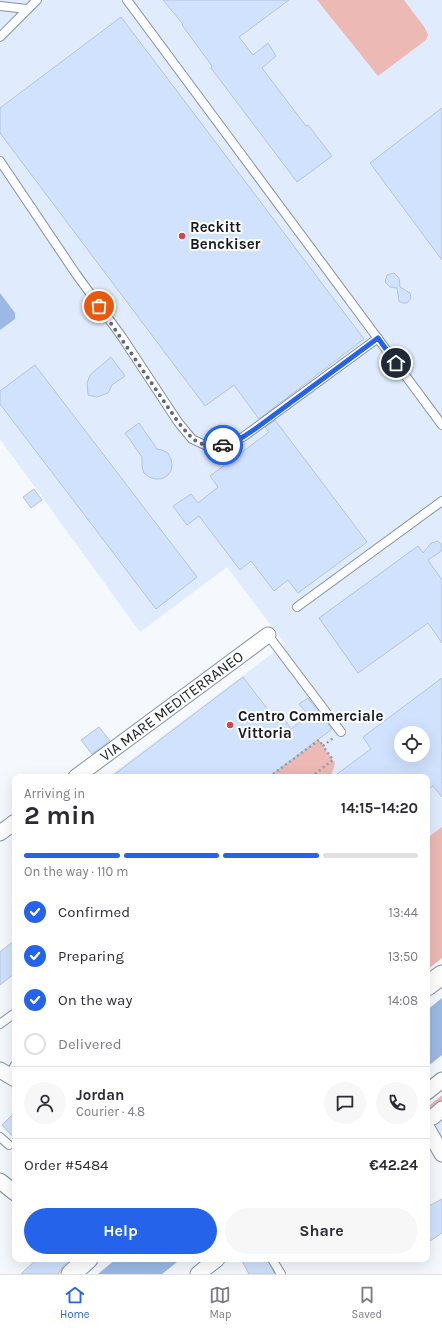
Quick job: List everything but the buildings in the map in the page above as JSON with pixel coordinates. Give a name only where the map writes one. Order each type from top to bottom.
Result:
[{"type":"street","name":"VIA MARE MEDITERRANEO","points":[[80,774],[268,635]]},
{"type":"street","points":[[0,833],[12,824]]},
{"type":"street","points":[[430,984],[442,975]]},
{"type":"street","points":[[430,1090],[442,1080]]},
{"type":"street","points":[[434,1118],[442,1154]]},
{"type":"street","points":[[0,1181],[12,1191]]},
{"type":"street","points":[[71,1274],[84,1262]]},
{"type":"street","points":[[198,1274],[213,1262]]},
{"type":"lane","points":[[0,37],[37,0]]},
{"type":"lane","points":[[127,0],[442,425]]},
{"type":"lane","points":[[0,6],[27,9]]},
{"type":"lane","points":[[0,161],[76,274],[122,337],[178,422],[192,439],[207,446],[225,445],[243,437],[378,338]]},
{"type":"lane","points":[[297,607],[442,501]]},
{"type":"lane","points":[[268,635],[341,732]]},
{"type":"lane","points":[[0,1024],[12,1015]]},
{"type":"lane","points":[[0,1137],[9,1145]]},
{"type":"lane","points":[[274,1262],[281,1274]]},
{"type":"path","points":[[323,746],[341,732]]},
{"type":"path","points":[[273,774],[319,740],[333,760],[314,774]]},
{"type":"shaded area","points":[[0,0],[442,0],[442,827],[430,836],[430,774],[112,774],[285,644],[227,567],[140,632],[0,439]]},
{"type":"shaded area","points":[[317,0],[404,0],[425,28],[428,35],[426,40],[378,76]]},
{"type":"shaded area","points":[[319,740],[335,763],[332,774],[273,774]]},
{"type":"shaded area","points":[[442,827],[442,958],[430,968],[430,836]]},
{"type":"shaded area","points":[[442,1095],[442,1105],[430,1114],[430,1105]]},
{"type":"shaded area","points":[[442,1121],[442,1144],[432,1127]]},
{"type":"water","points":[[0,293],[15,313],[15,319],[0,330]]},
{"type":"water","points":[[442,998],[442,1055],[430,1065],[430,1008]]},
{"type":"water","points":[[112,1262],[177,1262],[162,1274],[98,1274]]},
{"type":"way so far","points":[[99,306],[122,337],[178,422],[192,439],[207,446],[223,445]]},
{"type":"place","name":"Reckitt Benckiser","points":[[182,236]]},
{"type":"place","name":"Centro Commerciale Vittoria","points":[[230,725]]},
{"type":"route","points":[[223,445],[243,437],[255,429],[378,338],[396,363]]}]
